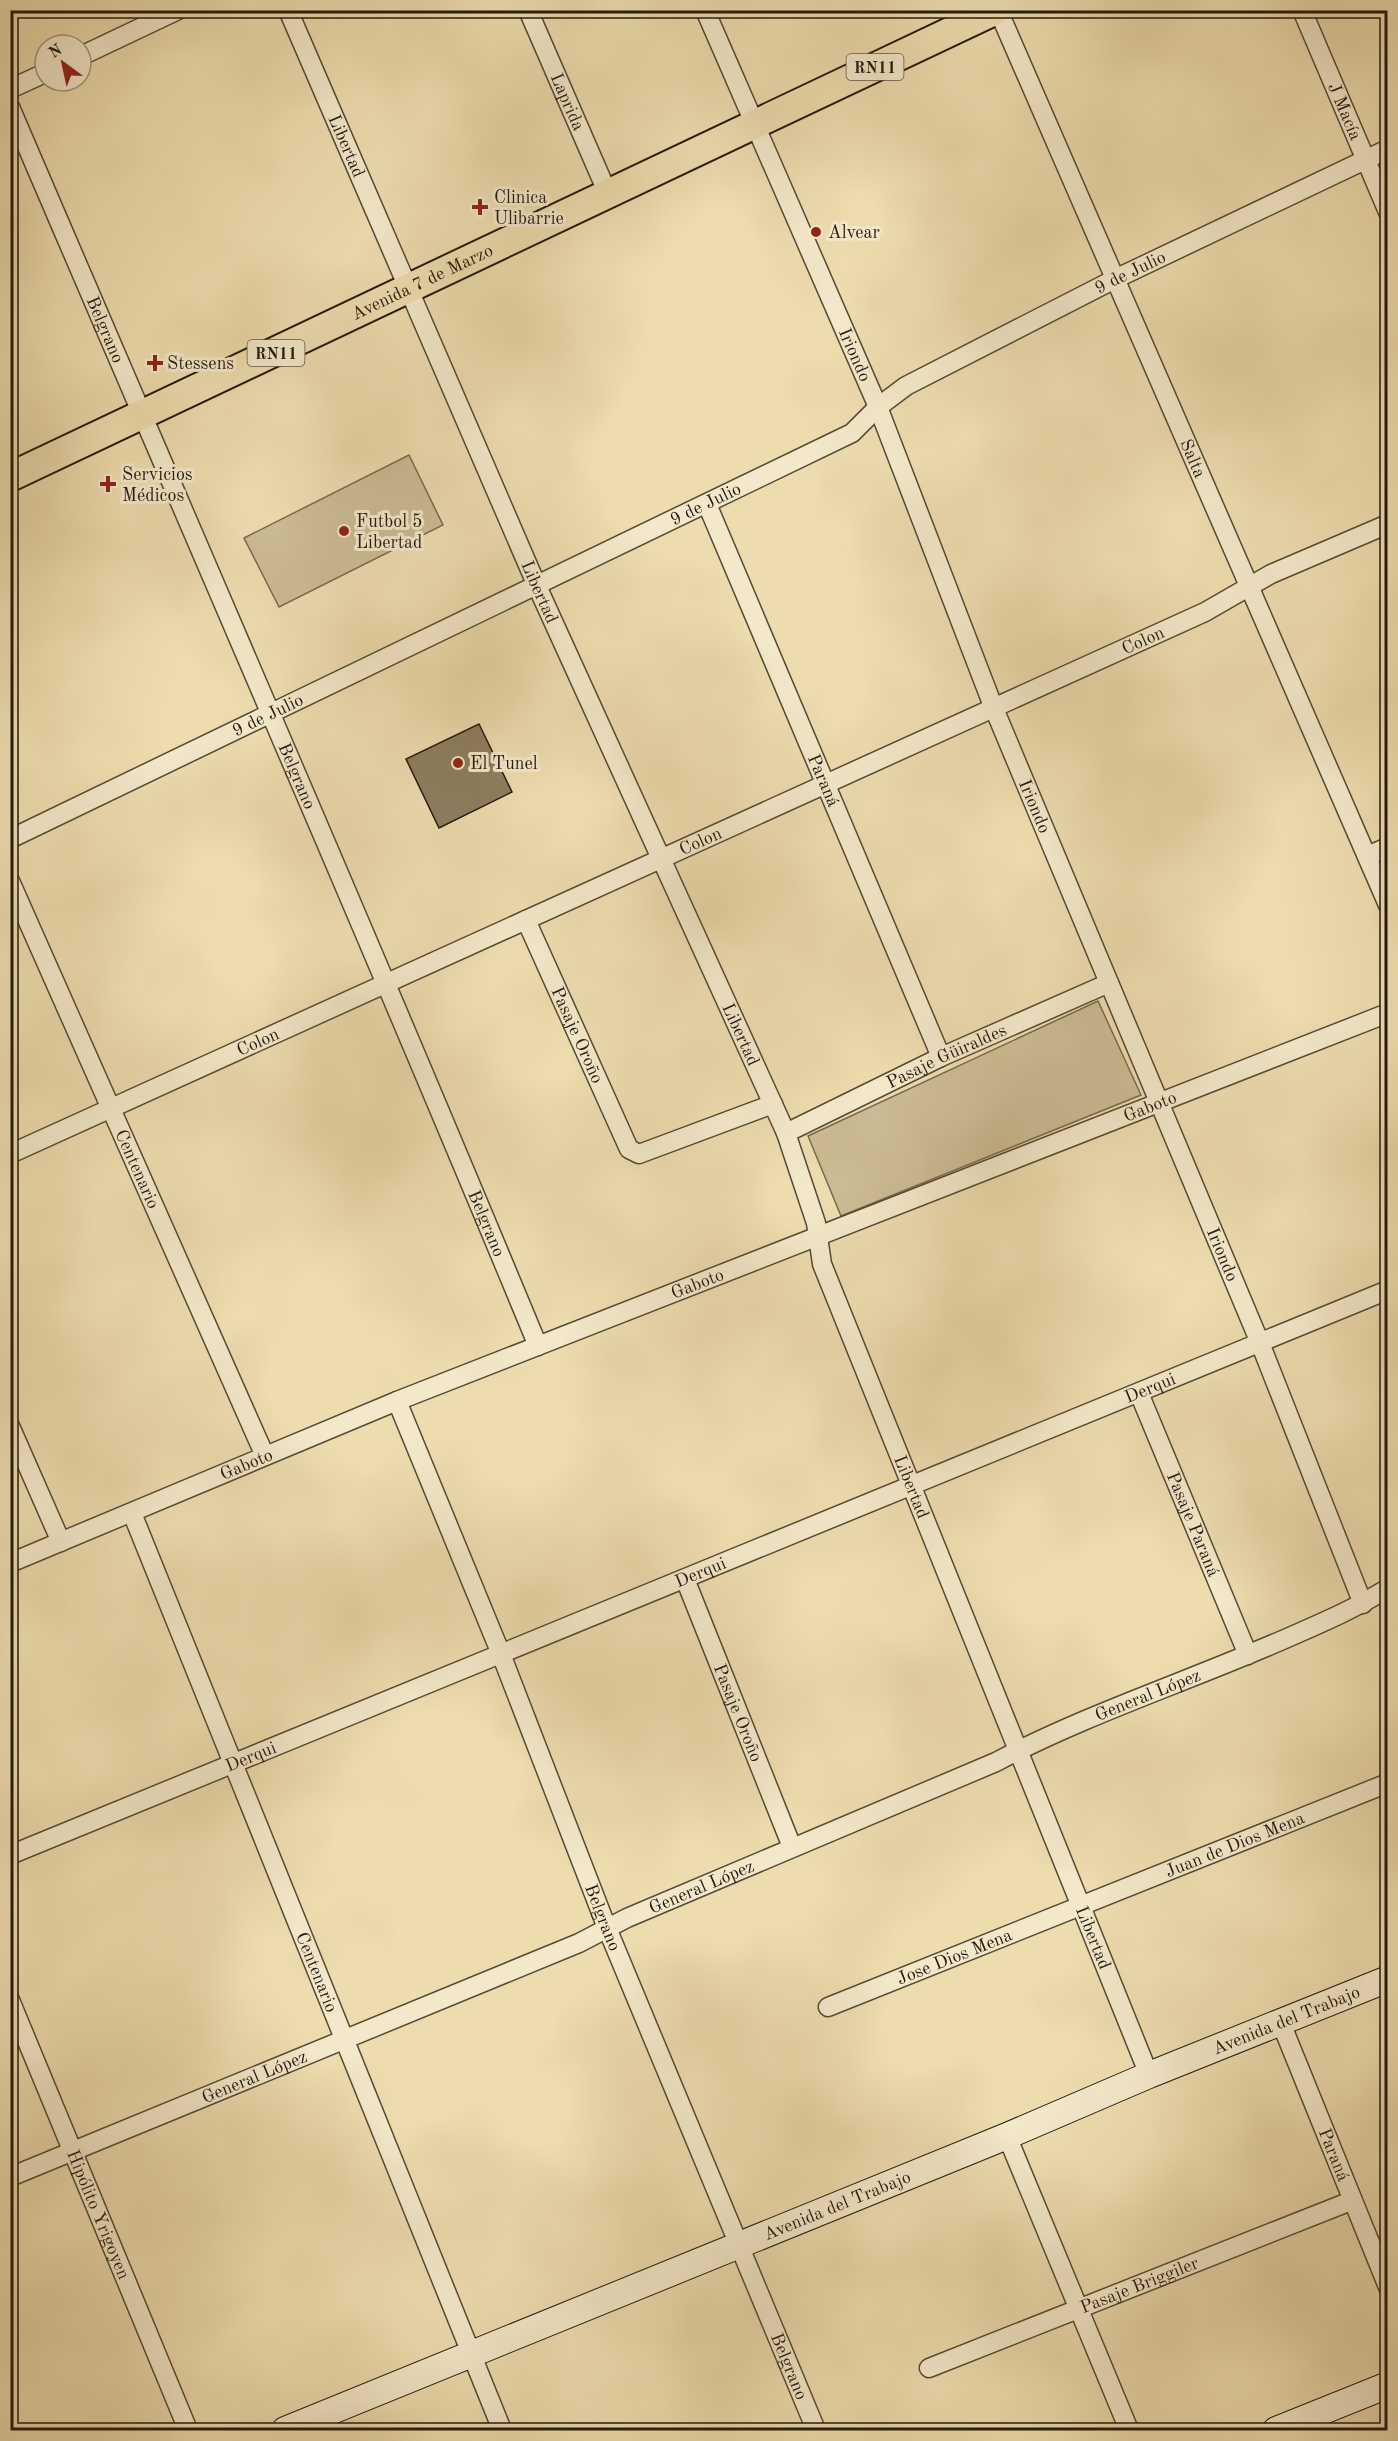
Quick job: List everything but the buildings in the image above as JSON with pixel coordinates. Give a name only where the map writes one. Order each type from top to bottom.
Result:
[{"type":"main road","name":"Avenida 7 de Marzo","points":[[10,477],[997,10]]},
{"type":"street","points":[[93,50],[178,10]]},
{"type":"street","name":"Libertad","points":[[288,10],[537,586],[663,858],[786,1133],[816,1223],[822,1264],[1149,2075]]},
{"type":"street","name":"Laprida","points":[[528,10],[608,194]]},
{"type":"street","name":"Iriondo","points":[[705,10],[878,407],[993,706],[1260,1342],[1363,1604]]},
{"type":"street","name":"Salta","points":[[997,10],[1388,905]]},
{"type":"street","name":"J Macía","points":[[1302,10],[1388,212]]},
{"type":"street","points":[[10,89],[33,78]]},
{"type":"street","name":"Belgrano","points":[[10,106],[269,714],[387,984],[538,1346]]},
{"type":"street","name":"9 de Julio","points":[[10,839],[852,433],[878,407],[906,386],[1115,279],[1388,149]]},
{"type":"street","name":"Paraná","points":[[707,504],[941,1057]]},
{"type":"street","name":"Colon","points":[[10,1154],[993,706],[1205,612],[1271,574],[1388,524]]},
{"type":"street","points":[[1367,856],[1388,847]]},
{"type":"street","name":"Centenario","points":[[10,881],[265,1456]]},
{"type":"street","name":"Pasaje Oroño","points":[[526,920],[629,1149],[639,1154],[773,1104]]},
{"type":"street","name":"Pasaje Güiraldes","points":[[786,1133],[941,1057],[1109,983]]},
{"type":"street","name":"Gaboto","points":[[10,1563],[397,1401],[1388,1013]]},
{"type":"street","name":"Derqui","points":[[10,1855],[1388,1290]]},
{"type":"street","name":"Pasaje Paraná","points":[[1139,1393],[1248,1655]]},
{"type":"street","name":"Belgrano","points":[[397,1401],[501,1654],[607,1928],[816,2430]]},
{"type":"street","points":[[10,1426],[61,1542]]},
{"type":"street","name":"Centenario","points":[[132,1513],[343,2042],[502,2430]]},
{"type":"street","name":"Pasaje Oroño","points":[[685,1579],[792,1847]]},
{"type":"street","name":"General López","points":[[10,2177],[579,1943],[607,1928],[792,1847],[996,1762],[1045,1736],[1248,1655],[1363,1604],[1388,1588]]},
{"type":"street","name":"Juan de Dios Mena","points":[[1081,1907],[1388,1783]]},
{"type":"street","name":"Jose Dios Mena","points":[[828,2007],[1081,1907]]},
{"type":"street","name":"Avenida del Trabajo","points":[[285,2430],[1007,2136],[1149,2075],[1388,1980]]},
{"type":"street","name":"Hipólito Yrigoyen","points":[[10,2000],[188,2430]]},
{"type":"street","name":"Paraná","points":[[1281,2023],[1388,2288]]},
{"type":"street","points":[[1007,2136],[1077,2309],[1130,2430]]},
{"type":"street","name":"Pasaje Briggiler","points":[[928,2368],[1351,2201]]},
{"type":"street","points":[[1276,2430],[1388,2385]]},
{"type":"shaded area","name":"Futbol 5 Libertad","points":[[409,455],[443,525],[279,607],[244,538]]},
{"type":"shaded area","points":[[1098,1001],[1141,1095],[841,1216],[808,1136]]},
{"type":"place","name":"Clinica Ulibarrie","points":[[480,207]]},
{"type":"place","name":"Alvear","points":[[816,232]]},
{"type":"place","name":"Stessens","points":[[155,363]]},
{"type":"place","name":"Servicios Médicos","points":[[108,484]]},
{"type":"place","name":"Futbol 5 Libertad","points":[[344,531]]},
{"type":"place","name":"El Tunel","points":[[458,763]]}]
